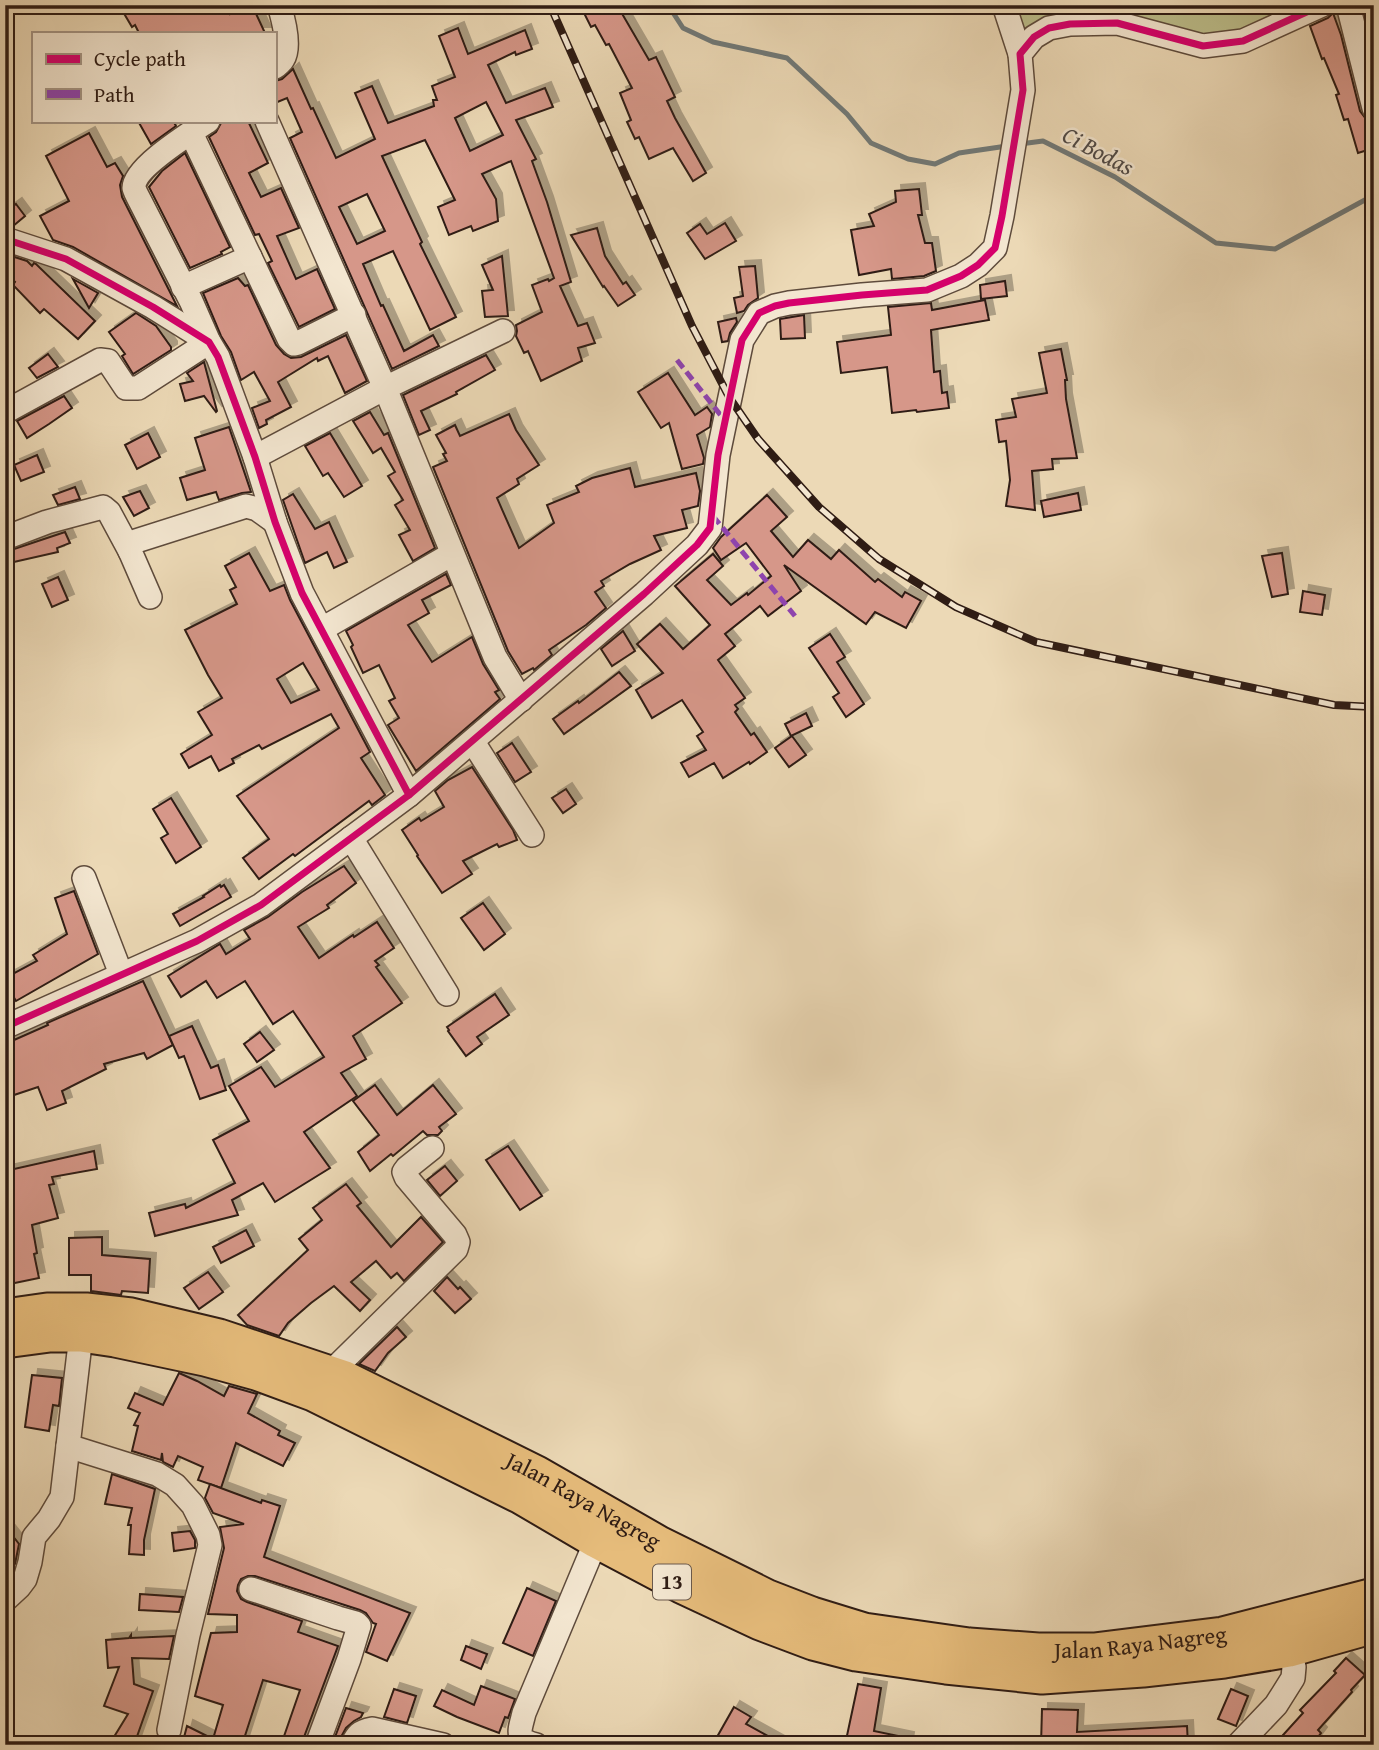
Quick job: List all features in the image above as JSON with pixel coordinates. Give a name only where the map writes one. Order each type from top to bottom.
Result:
[{"type":"highway","name":"Jalan Raya Nagreg","points":[[5,1316],[47,1310],[131,1315],[219,1336],[345,1378],[537,1474],[659,1543],[768,1597],[864,1630],[969,1645],[1038,1650],[1094,1650],[1223,1634],[1374,1595]]},
{"type":"highway","name":"Jalan Raya Nagreg","points":[[5,1341],[50,1335],[81,1335],[205,1359],[256,1373],[313,1394],[521,1497],[681,1586],[760,1623],[813,1643],[856,1654],[1042,1677],[1224,1661],[1289,1650],[1374,1626]]},
{"type":"street","points":[[276,66],[285,55],[284,24],[279,5]]},
{"type":"street","points":[[5,1027],[197,941],[261,905],[410,796],[697,545],[710,528],[718,455],[742,340],[760,313],[775,306],[800,302],[927,290],[961,276],[978,265],[995,248],[1023,90],[1020,54],[1004,5]]},
{"type":"street","points":[[1020,54],[1034,37],[1049,28],[1070,24],[1117,23],[1203,46],[1243,41],[1322,5]]},
{"type":"street","points":[[1348,5],[1374,108]]},
{"type":"street","points":[[267,122],[354,315],[495,657],[521,700]]},
{"type":"street","points":[[354,315],[294,344],[289,339],[250,257],[200,127],[145,166],[136,179],[134,188],[218,357],[302,593],[410,796]]},
{"type":"street","points":[[5,239],[66,259],[153,307],[209,342]]},
{"type":"street","points":[[183,286],[250,257]]},
{"type":"street","points":[[255,457],[385,388],[503,331]]},
{"type":"street","points":[[5,412],[100,360],[108,361],[126,388],[138,388],[209,342]]},
{"type":"street","points":[[130,551],[136,541],[246,506],[257,509],[275,522]]},
{"type":"street","points":[[5,538],[47,522],[103,507],[109,512],[130,551],[150,597]]},
{"type":"street","points":[[322,629],[452,554]]},
{"type":"street","points":[[472,742],[532,835]]},
{"type":"street","points":[[351,838],[447,993]]},
{"type":"street","points":[[84,878],[121,974]]},
{"type":"street","points":[[330,1373],[456,1249],[458,1242],[455,1234],[404,1172],[432,1148]]},
{"type":"street","points":[[5,1600],[25,1579],[34,1537],[62,1497],[81,1335]]},
{"type":"street","points":[[68,1446],[157,1474],[174,1485],[193,1505],[208,1535],[210,1545],[169,1730]]},
{"type":"street","points":[[520,1742],[524,1713],[596,1541]]},
{"type":"street","points":[[251,1589],[359,1626],[317,1745]]},
{"type":"street","points":[[1238,1745],[1276,1705],[1293,1678],[1294,1667],[1289,1650]]},
{"type":"street","points":[[352,1745],[358,1734],[372,1729],[443,1745]]},
{"type":"green space","points":[[1004,5],[1322,5],[1243,41],[1070,24],[1020,54]]},
{"type":"building","points":[[119,5],[226,5],[230,14],[246,5],[252,5],[265,32],[138,32],[135,25],[132,27]]},
{"type":"building","points":[[580,5],[617,5],[649,60],[656,57],[675,97],[667,101],[706,173],[693,181],[673,148],[649,159],[639,137],[635,139],[627,122],[631,120],[620,93],[632,88],[609,44],[606,45],[595,25],[591,27]]},
{"type":"building","points":[[1333,13],[1360,111],[1366,119],[1374,148],[1358,153],[1348,119],[1344,120],[1336,95],[1339,94],[1310,26]]},
{"type":"building","points":[[458,28],[468,54],[525,30],[532,49],[516,55],[515,52],[488,65],[506,103],[545,88],[553,107],[516,120],[536,159],[532,161],[571,282],[560,286],[578,326],[587,323],[595,343],[578,348],[582,361],[541,381],[528,351],[524,353],[516,336],[516,325],[542,312],[532,285],[554,278],[511,161],[482,174],[496,199],[498,221],[473,231],[471,226],[449,235],[438,207],[455,200],[425,140],[382,156],[422,242],[420,244],[456,317],[430,330],[393,251],[363,264],[404,351],[433,335],[439,346],[392,369],[290,138],[302,132],[287,98],[276,103],[276,81],[293,69],[336,158],[375,139],[355,93],[372,86],[388,123],[434,106],[433,100],[437,100],[432,86],[455,77],[439,36]],"holes":[[[486,102],[503,135],[470,151],[455,118]],[[367,194],[385,231],[357,244],[339,207]]]},
{"type":"building","points":[[139,122],[174,122],[176,126],[151,144]]},
{"type":"building","points":[[248,122],[268,163],[249,173],[261,197],[281,188],[299,228],[277,236],[296,279],[317,269],[335,309],[299,327],[268,263],[272,261],[259,234],[255,235],[209,137],[221,123]]},
{"type":"building","points":[[89,133],[107,167],[115,163],[123,176],[120,185],[122,197],[177,306],[73,247],[53,240],[40,216],[69,201],[46,156]]},
{"type":"building","points":[[185,153],[230,247],[221,252],[222,254],[190,268],[149,187],[162,171]]},
{"type":"building","points":[[919,189],[922,215],[918,215],[925,243],[932,243],[936,271],[924,276],[892,279],[891,269],[859,275],[851,230],[874,226],[869,214],[896,202],[895,191]]},
{"type":"building","points":[[16,204],[25,216],[12,227],[5,225],[5,212]]},
{"type":"building","points":[[725,223],[736,241],[705,259],[687,233],[700,224],[707,234]]},
{"type":"building","points":[[597,228],[605,256],[623,284],[626,282],[635,295],[618,306],[571,235]]},
{"type":"building","points":[[5,254],[27,261],[32,266],[36,264],[95,321],[78,339],[44,309],[40,313],[13,285],[15,282],[5,272]]},
{"type":"building","points":[[502,256],[508,316],[485,317],[482,291],[493,290],[482,265]]},
{"type":"building","points":[[755,266],[758,298],[744,311],[737,313],[734,298],[743,296],[739,267]]},
{"type":"building","points":[[238,278],[245,286],[248,285],[276,345],[284,354],[291,358],[301,357],[346,335],[367,381],[345,393],[328,356],[318,361],[317,358],[278,382],[291,407],[266,420],[267,424],[259,428],[252,408],[270,401],[254,372],[241,380],[203,293]]},
{"type":"building","points":[[73,279],[98,293],[89,308]]},
{"type":"building","points":[[1005,281],[1007,296],[981,299],[980,285]]},
{"type":"building","points":[[985,300],[989,320],[931,330],[934,372],[940,371],[942,393],[947,392],[949,408],[892,413],[887,367],[841,373],[837,342],[891,335],[888,307],[931,303],[932,310]]},
{"type":"building","points":[[136,313],[156,326],[171,350],[133,374],[122,356],[125,354],[109,332]]},
{"type":"building","points":[[804,315],[805,338],[781,339],[780,319]]},
{"type":"building","points":[[736,318],[737,322],[728,341],[722,342],[718,322]]},
{"type":"building","points":[[1061,349],[1067,380],[1066,399],[1077,458],[1052,459],[1053,469],[1032,471],[1035,510],[1006,506],[1010,480],[1006,441],[999,442],[996,420],[1016,417],[1012,399],[1047,393],[1039,353]]},
{"type":"building","points":[[48,354],[58,367],[37,378],[29,368]]},
{"type":"building","points":[[486,355],[495,370],[456,392],[457,394],[421,411],[430,430],[419,435],[403,395]]},
{"type":"building","points":[[204,362],[216,412],[204,396],[185,401],[180,384],[193,381],[187,373]]},
{"type":"building","points":[[668,373],[695,415],[707,407],[712,414],[710,427],[697,435],[704,458],[703,464],[682,469],[669,423],[661,428],[638,392]]},
{"type":"building","points":[[64,396],[72,408],[27,438],[17,421]]},
{"type":"building","points":[[370,412],[384,435],[388,433],[435,548],[413,561],[399,535],[410,530],[395,505],[403,500],[388,476],[395,472],[381,448],[373,453],[353,421]]},
{"type":"building","points":[[509,414],[539,465],[517,479],[519,484],[497,498],[519,548],[554,523],[547,505],[579,492],[576,486],[592,478],[630,468],[635,487],[696,473],[700,491],[698,506],[682,510],[687,528],[654,536],[661,550],[601,581],[604,586],[595,592],[606,608],[549,650],[552,655],[534,670],[533,668],[522,674],[508,651],[433,467],[447,461],[443,454],[446,453],[436,435],[455,425],[460,436]]},
{"type":"building","points":[[229,427],[251,492],[219,500],[216,492],[187,500],[180,478],[205,470],[195,438]]},
{"type":"building","points":[[148,433],[160,457],[137,469],[125,445]]},
{"type":"building","points":[[330,433],[362,486],[344,497],[328,473],[323,476],[305,446]]},
{"type":"building","points":[[37,455],[44,472],[21,481],[14,465]]},
{"type":"building","points":[[75,487],[80,499],[58,505],[53,495]]},
{"type":"building","points":[[140,491],[149,508],[134,516],[123,497]]},
{"type":"building","points":[[1078,493],[1081,510],[1044,517],[1041,501]]},
{"type":"building","points":[[293,494],[315,529],[329,522],[347,562],[334,568],[327,552],[305,563],[283,500]]},
{"type":"building","points":[[767,495],[787,517],[771,531],[793,557],[808,540],[831,559],[839,550],[875,582],[878,579],[902,597],[905,592],[921,601],[906,628],[875,612],[866,624],[784,565],[801,591],[768,616],[760,606],[725,634],[735,646],[718,660],[745,698],[735,705],[738,709],[735,712],[767,752],[723,778],[714,763],[689,777],[681,763],[706,750],[697,736],[703,732],[682,700],[652,718],[636,690],[663,673],[637,644],[660,624],[683,649],[710,625],[675,586],[713,554],[723,566],[707,580],[731,605],[771,576],[746,543],[721,560],[713,548],[721,537]]},
{"type":"building","points":[[65,532],[70,543],[57,548],[58,552],[5,564],[5,552]]},
{"type":"building","points":[[249,553],[270,591],[284,585],[370,752],[361,758],[385,795],[372,805],[369,801],[259,879],[243,858],[269,839],[237,796],[339,728],[331,714],[262,749],[259,745],[232,759],[234,763],[219,771],[211,756],[189,768],[181,754],[212,735],[198,712],[222,698],[185,630],[237,604],[230,590],[236,587],[225,566]],"holes":[[[303,663],[319,690],[291,703],[277,679]]]},
{"type":"building","points":[[1282,553],[1288,594],[1272,597],[1262,556]]},
{"type":"building","points":[[446,574],[451,585],[422,600],[429,613],[408,625],[432,662],[472,637],[483,664],[499,690],[495,692],[500,699],[416,771],[388,725],[399,718],[389,701],[395,698],[379,665],[363,673],[346,631]]},
{"type":"building","points":[[58,577],[68,600],[52,607],[42,584]]},
{"type":"building","points":[[1303,591],[1325,595],[1322,615],[1300,612]]},
{"type":"building","points":[[623,631],[635,651],[612,666],[601,649]]},
{"type":"building","points":[[830,634],[845,657],[837,662],[864,704],[846,717],[833,697],[839,693],[809,648]]},
{"type":"building","points":[[619,672],[631,686],[564,734],[553,719]]},
{"type":"building","points":[[806,713],[812,726],[791,736],[785,724]]},
{"type":"building","points":[[792,736],[806,755],[789,767],[775,748]]},
{"type":"building","points":[[512,743],[531,772],[515,782],[497,753]]},
{"type":"building","points":[[472,767],[517,840],[499,847],[497,844],[463,861],[472,874],[442,893],[402,830],[419,818],[421,821],[444,807],[435,791],[448,780]]},
{"type":"building","points":[[566,789],[576,804],[563,813],[552,798]]},
{"type":"building","points":[[171,798],[201,847],[176,863],[161,838],[168,834],[153,809]]},
{"type":"building","points":[[344,866],[356,883],[327,905],[329,908],[298,927],[319,958],[377,922],[394,948],[375,961],[379,965],[376,967],[402,1003],[353,1036],[366,1059],[341,1073],[357,1096],[304,1132],[330,1168],[275,1202],[263,1183],[232,1200],[238,1215],[155,1236],[149,1213],[185,1204],[186,1208],[235,1183],[213,1140],[249,1121],[229,1086],[261,1067],[275,1087],[324,1057],[293,1011],[273,1024],[245,981],[217,998],[206,981],[181,997],[168,976],[220,944],[226,954],[250,939],[244,930]]},
{"type":"building","points":[[224,885],[231,897],[180,926],[173,914]]},
{"type":"building","points":[[74,891],[98,954],[16,1001],[13,996],[5,1001],[5,978],[37,961],[33,955],[67,934],[55,898]]},
{"type":"building","points":[[483,903],[505,934],[484,950],[461,918]]},
{"type":"building","points":[[143,981],[173,1045],[147,1059],[144,1053],[104,1064],[106,1069],[62,1091],[66,1103],[47,1110],[38,1087],[5,1098],[5,1044]]},
{"type":"building","points":[[495,994],[509,1015],[477,1037],[482,1044],[466,1056],[447,1027]]},
{"type":"building","points":[[192,1026],[211,1068],[218,1065],[226,1090],[200,1099],[184,1056],[179,1058],[169,1036]]},
{"type":"building","points":[[260,1032],[274,1050],[257,1062],[244,1044]]},
{"type":"building","points":[[375,1085],[397,1115],[433,1085],[456,1114],[439,1127],[442,1131],[438,1135],[427,1135],[423,1131],[370,1171],[358,1152],[379,1135],[353,1101]]},
{"type":"building","points":[[508,1146],[542,1196],[520,1210],[486,1160]]},
{"type":"building","points":[[94,1151],[97,1169],[52,1177],[54,1184],[49,1185],[58,1218],[32,1225],[39,1278],[5,1285],[5,1171]]},
{"type":"building","points":[[445,1166],[457,1181],[440,1196],[427,1180]]},
{"type":"building","points":[[346,1184],[361,1203],[357,1206],[391,1247],[421,1217],[443,1242],[404,1281],[397,1273],[391,1278],[376,1261],[351,1282],[370,1300],[360,1311],[334,1286],[288,1323],[279,1336],[247,1325],[238,1315],[308,1250],[299,1239],[322,1220],[313,1208]]},
{"type":"building","points":[[246,1230],[254,1246],[221,1263],[213,1247]]},
{"type":"building","points":[[102,1237],[102,1255],[150,1259],[148,1293],[122,1291],[121,1295],[91,1291],[91,1275],[69,1275],[69,1238]]},
{"type":"building","points":[[208,1272],[223,1292],[199,1309],[184,1288]]},
{"type":"building","points":[[447,1277],[471,1299],[455,1313],[434,1291]]},
{"type":"building","points":[[397,1327],[406,1337],[388,1353],[375,1371],[359,1364]]},
{"type":"building","points":[[179,1373],[224,1396],[229,1386],[257,1394],[248,1413],[280,1431],[278,1435],[295,1443],[283,1466],[236,1443],[221,1488],[198,1480],[203,1467],[178,1456],[173,1467],[163,1462],[162,1453],[161,1460],[132,1451],[138,1426],[134,1425],[140,1413],[128,1408],[135,1393],[163,1405]]},
{"type":"building","points":[[32,1375],[62,1378],[59,1406],[53,1405],[49,1431],[25,1427]]},
{"type":"building","points":[[112,1474],[155,1489],[144,1540],[144,1555],[129,1554],[131,1525],[128,1525],[132,1508],[105,1504]]},
{"type":"building","points":[[210,1484],[261,1503],[262,1500],[280,1506],[264,1557],[410,1613],[387,1661],[366,1652],[376,1624],[366,1613],[255,1576],[241,1579],[237,1591],[241,1599],[302,1621],[298,1632],[338,1646],[301,1745],[281,1745],[300,1690],[263,1680],[242,1745],[182,1745],[187,1726],[213,1739],[223,1705],[195,1696],[211,1633],[237,1632],[237,1615],[208,1614],[224,1548],[220,1527],[244,1524],[213,1513],[205,1498]]},
{"type":"building","points":[[5,1526],[19,1544],[15,1564],[5,1571]]},
{"type":"building","points":[[190,1531],[195,1540],[195,1548],[174,1551],[172,1533]]},
{"type":"building","points":[[527,1588],[556,1601],[533,1656],[503,1643]]},
{"type":"building","points":[[140,1594],[183,1597],[179,1612],[139,1610]]},
{"type":"building","points":[[131,1635],[131,1638],[174,1636],[169,1659],[132,1658],[134,1684],[153,1691],[134,1745],[109,1745],[128,1714],[104,1706],[119,1667],[108,1668],[106,1640],[129,1638]]},
{"type":"building","points":[[466,1646],[487,1654],[481,1669],[461,1660]]},
{"type":"building","points":[[1346,1658],[1365,1675],[1318,1730],[1321,1733],[1312,1745],[1274,1745],[1303,1713],[1300,1710],[1336,1673],[1334,1671]]},
{"type":"building","points":[[858,1684],[881,1688],[874,1731],[908,1738],[907,1745],[845,1745]]},
{"type":"building","points":[[481,1686],[515,1699],[499,1733],[434,1706],[442,1690],[474,1705]]},
{"type":"building","points":[[394,1689],[416,1696],[407,1723],[384,1717]]},
{"type":"building","points":[[1231,1689],[1248,1696],[1236,1726],[1218,1719]]},
{"type":"building","points":[[734,1707],[751,1717],[746,1724],[784,1745],[731,1745],[717,1737]]},
{"type":"building","points":[[346,1708],[363,1713],[346,1728],[338,1745],[332,1745]]},
{"type":"building","points":[[1042,1709],[1078,1710],[1077,1732],[1187,1726],[1188,1745],[1041,1745]]},
{"type":"waterway","name":"Ci Bodas","points":[[668,5],[683,28],[713,42],[787,58],[847,114],[871,143],[908,159],[935,164],[959,153],[1007,146]]},
{"type":"waterway","name":"Ci Bodas","points":[[1020,144],[1043,141],[1115,177],[1216,243],[1275,249],[1374,195]]},
{"type":"railway","points":[[550,5],[692,326],[729,397],[758,439],[819,507],[879,559],[956,607],[1036,642],[1334,705],[1374,707]]},
{"type":"marked path","points":[[677,360],[726,422]]},
{"type":"marked path","points":[[713,516],[795,616]]},
{"type":"cycle path","points":[[409,795],[644,594],[697,545],[710,528],[718,455],[742,340],[759,313],[789,303],[927,290],[961,276],[978,265],[995,248],[1023,90],[1020,54],[1034,37],[1049,28],[1070,24],[1117,23],[1203,46],[1243,41],[1322,5]]},
{"type":"cycle path","points":[[5,239],[66,259],[153,307],[209,342],[218,357],[302,593],[409,795],[261,905],[197,941],[5,1027]]}]
